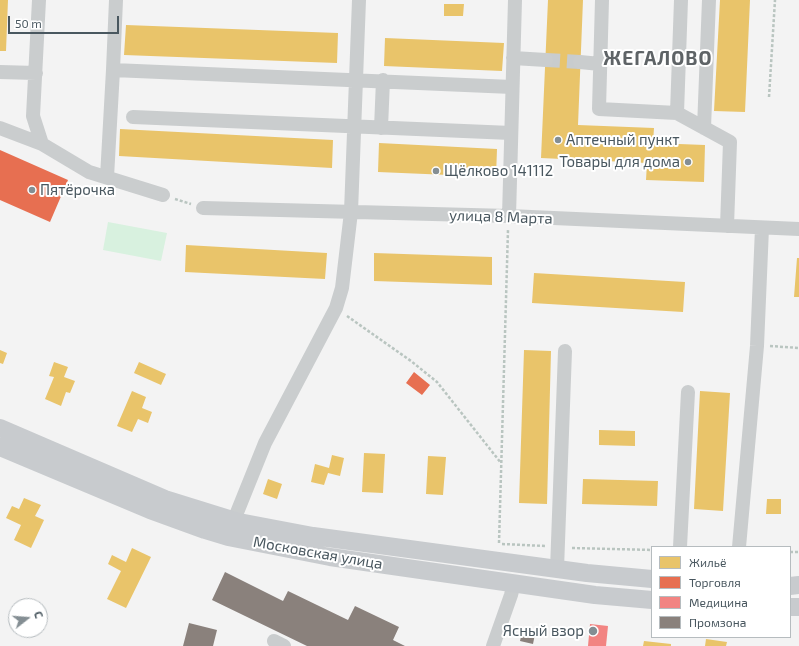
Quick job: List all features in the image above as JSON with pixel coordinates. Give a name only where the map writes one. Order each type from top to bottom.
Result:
[{"type":"main road","name":"Московская улица","points":[[0,428],[165,499],[234,520],[313,536],[587,573],[651,579]]},
{"type":"main road","name":"Московская улица","points":[[0,447],[150,510],[228,537],[330,557],[595,595],[651,600]]},
{"type":"street","points":[[39,0],[33,116],[42,144]]},
{"type":"street","points":[[107,177],[116,0]]},
{"type":"street","points":[[234,520],[266,443],[336,308],[342,288],[351,212],[359,0]]},
{"type":"street","points":[[509,216],[515,0]]},
{"type":"street","points":[[602,0],[599,109],[677,113],[730,142],[727,226]]},
{"type":"street","points":[[677,113],[681,0]]},
{"type":"street","points":[[704,128],[709,0]]},
{"type":"street","points":[[513,58],[546,60]]},
{"type":"street","points":[[580,62],[600,64]]},
{"type":"street","points":[[112,70],[512,86]]},
{"type":"street","points":[[0,72],[36,72]]},
{"type":"street","points":[[381,128],[383,80]]},
{"type":"street","points":[[133,117],[511,133]]},
{"type":"street","points":[[0,128],[42,144],[88,172],[163,195]]},
{"type":"street","name":"улица 8 Марта","points":[[203,208],[509,216],[799,229]]},
{"type":"street","points":[[739,546],[757,346],[762,228]]},
{"type":"street","points":[[557,569],[564,351]]},
{"type":"street","points":[[680,546],[688,392]]},
{"type":"street","points":[[493,646],[514,583]]},
{"type":"path","points":[[769,97],[775,0]]},
{"type":"path","points":[[163,195],[203,208]]},
{"type":"path","points":[[499,544],[509,216]]},
{"type":"path","points":[[336,308],[411,361],[437,382],[501,464]]},
{"type":"path","points":[[757,346],[799,348]]},
{"type":"path","points":[[492,543],[651,550]]},
{"type":"green space","points":[[108,222],[167,233],[161,261],[103,250]]},
{"type":"building: Жильё","points":[[0,0],[8,0],[6,51],[0,51]]},
{"type":"building: Жильё","points":[[548,0],[583,0],[578,125],[654,128],[653,143],[705,145],[704,182],[646,180],[647,163],[541,158]]},
{"type":"building: Жильё","points":[[720,0],[750,0],[745,112],[714,111]]},
{"type":"building: Жильё","points":[[444,4],[464,4],[463,16],[444,16]]},
{"type":"building: Жильё","points":[[126,25],[338,33],[337,63],[124,55]]},
{"type":"building: Жильё","points":[[385,38],[504,43],[502,71],[384,66]]},
{"type":"building: Жильё","points":[[120,129],[333,140],[332,168],[119,156]]},
{"type":"building: Жильё","points":[[379,143],[497,149],[496,177],[378,172]]},
{"type":"building: Жильё","points":[[186,245],[327,253],[325,279],[185,272]]},
{"type":"building: Жильё","points":[[374,253],[492,257],[492,285],[374,281]]},
{"type":"building: Жильё","points":[[797,258],[799,258],[799,297],[794,297]]},
{"type":"building: Жильё","points":[[534,273],[685,282],[683,312],[532,303]]},
{"type":"building: Жильё","points":[[0,350],[7,353],[3,364],[0,363]]},
{"type":"building: Жильё","points":[[524,350],[551,351],[547,504],[519,503]]},
{"type":"building: Жильё","points":[[54,362],[68,367],[64,377],[75,381],[70,393],[66,392],[61,406],[45,399],[54,377],[49,376]]},
{"type":"building: Жильё","points":[[139,362],[166,374],[161,385],[134,373]]},
{"type":"building: Жильё","points":[[132,391],[146,397],[142,408],[152,412],[148,423],[138,419],[132,432],[117,426]]},
{"type":"building: Жильё","points":[[700,391],[730,393],[723,511],[694,509]]},
{"type":"building: Жильё","points":[[599,430],[635,431],[635,446],[599,445]]},
{"type":"building: Жильё","points":[[364,453],[385,454],[383,493],[362,492]]},
{"type":"building: Жильё","points":[[332,455],[344,458],[340,476],[328,473],[324,485],[311,482],[315,464],[329,468]]},
{"type":"building: Жильё","points":[[428,456],[446,457],[443,495],[426,494]]},
{"type":"building: Жильё","points":[[268,479],[282,484],[277,499],[263,494]]},
{"type":"building: Жильё","points":[[583,479],[658,481],[657,506],[582,504]]},
{"type":"building: Жильё","points":[[24,498],[41,505],[35,516],[44,520],[31,548],[14,540],[21,525],[6,518],[12,506],[19,509]]},
{"type":"building: Жильё","points":[[767,499],[781,499],[781,514],[766,514]]},
{"type":"building: Жильё","points":[[132,548],[151,557],[126,608],[107,599],[121,571],[108,564],[112,555],[126,562]]},
{"type":"building: Жильё","points":[[706,639],[727,642],[726,646],[705,646]]},
{"type":"building: Жильё","points":[[644,641],[671,644],[671,646],[643,646]]},
{"type":"building: Торговля","name":"Пятёрочка","points":[[0,150],[68,180],[50,222],[0,200]]},
{"type":"building: Торговля","points":[[414,372],[430,385],[422,395],[406,383]]},
{"type":"building: Медицина","points":[[590,624],[608,626],[606,646],[588,646]]},
{"type":"building: Промзона","points":[[225,572],[283,601],[288,591],[348,620],[355,606],[399,627],[393,640],[405,646],[307,646],[212,600]]},
{"type":"building: Промзона","points":[[189,623],[217,630],[213,646],[183,646]]},
{"type":"building: Промзона","points":[[522,632],[535,634],[533,644],[520,641]]},
{"type":"tunnel","points":[[546,60],[580,62]]},
{"type":"place","name":"Аптечный пункт","points":[[558,140]]},
{"type":"place","name":"Товары для дома","points":[[688,162]]},
{"type":"place","name":"Щёлково 141112","points":[[436,171]]},
{"type":"place","name":"Пятёрочка","points":[[32,190]]},
{"type":"place","name":"Ясный взор","points":[[593,631]]},
{"type":"district","name":"ЖЕГАЛОВО","points":[[658,59]]}]
